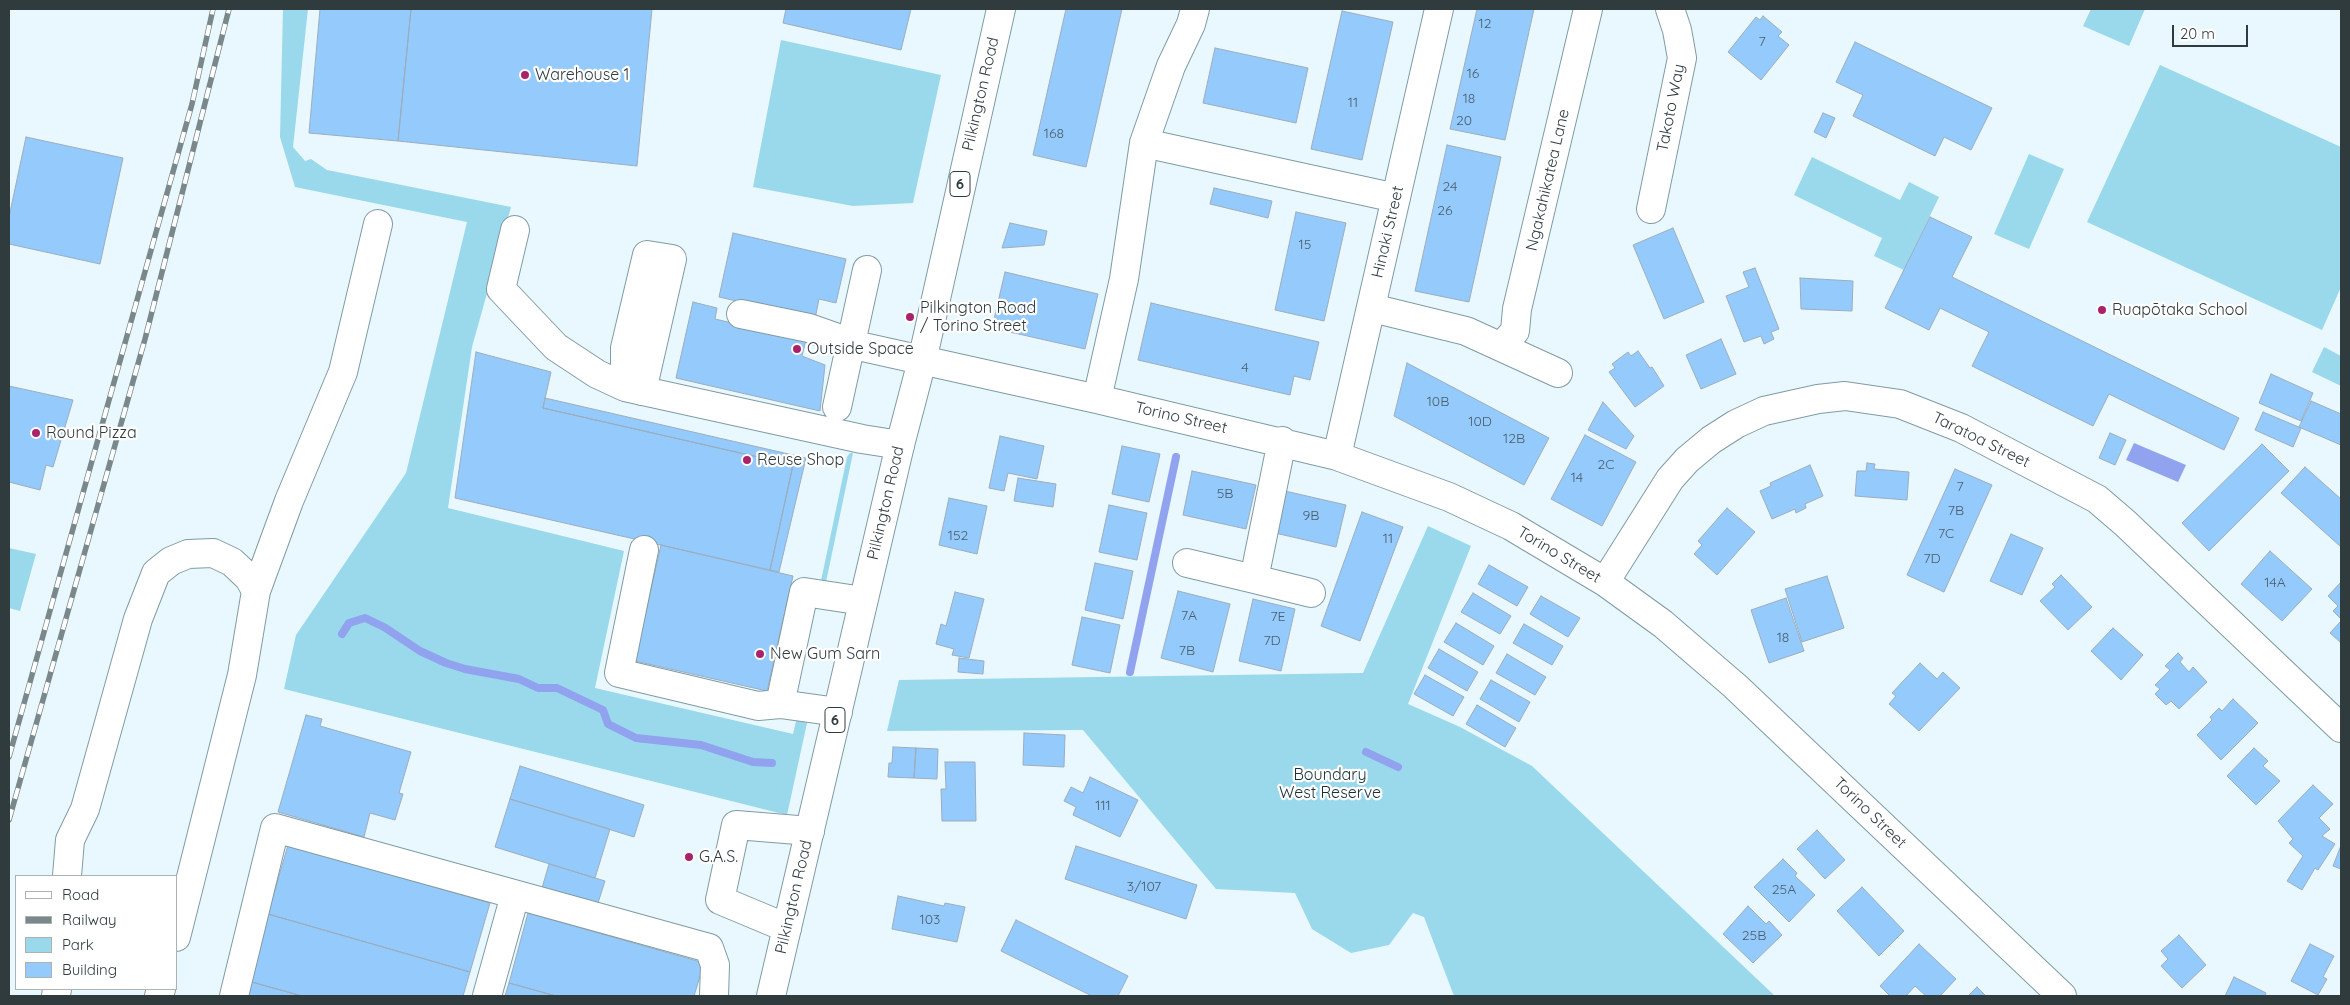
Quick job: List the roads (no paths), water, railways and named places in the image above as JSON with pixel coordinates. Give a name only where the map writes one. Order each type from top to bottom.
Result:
[{"type":"street","name":"Pilkington Road","points":[[771,996],[900,445],[922,360],[1001,9]]},
{"type":"street","points":[[1097,399],[1124,279],[1144,143],[1171,66],[1191,24],[1195,9]]},
{"type":"street","name":"Hinaki Street","points":[[1337,456],[1439,9]]},
{"type":"street","name":"Ngakahikatea Lane","points":[[1502,346],[1515,331],[1517,309],[1588,9]]},
{"type":"street","name":"Takoto Way","points":[[1651,209],[1682,58],[1677,30],[1670,9]]},
{"type":"street","points":[[1144,143],[1396,198]]},
{"type":"street","points":[[178,929],[242,674],[256,591],[289,501],[343,372],[378,224]]},
{"type":"street","points":[[515,230],[501,289],[556,347],[596,374],[634,389],[862,439],[900,445]]},
{"type":"street","points":[[837,407],[867,270]]},
{"type":"street","points":[[1372,308],[1466,331],[1558,373]]},
{"type":"street","name":"Torino Street","points":[[741,314],[809,328],[851,343],[922,360],[1282,441],[1337,456],[1449,497],[1525,534],[1605,582],[1663,624],[1735,686],[2062,996]]},
{"type":"street","name":"Taratoa Street","points":[[1605,582],[1670,479],[1687,460],[1711,440],[1736,424],[1764,411],[1818,399],[1845,396],[1900,404],[1961,428],[2097,499],[2125,523],[2341,728]]},
{"type":"street","points":[[1254,579],[1282,441]]},
{"type":"street","points":[[644,550],[619,673],[758,706],[780,704],[838,712]]},
{"type":"street","points":[[67,875],[70,840],[85,809],[138,619],[156,573],[171,561],[188,554],[213,553],[232,562],[250,578],[256,591]]},
{"type":"street","points":[[1187,563],[1312,593]]},
{"type":"street","points":[[780,704],[804,592],[863,601]]},
{"type":"street","points":[[787,928],[720,900],[736,825],[810,831]]},
{"type":"street","points":[[234,996],[275,828],[515,896],[684,939],[709,948],[714,965],[714,996]]},
{"type":"street","points":[[486,996],[515,896]]},
{"type":"water","points":[[2134,443],[2186,465],[2178,482],[2126,460]]},
{"type":"waterway","points":[[1130,672],[1176,457]]},
{"type":"waterway","points":[[342,634],[349,623],[365,618],[384,627],[420,651],[446,663],[465,669],[519,679],[538,688],[557,688],[603,710],[608,724],[636,738],[701,745],[753,762],[772,763]]},
{"type":"waterway","points":[[1366,752],[1398,767]]},
{"type":"railway","points":[[9,757],[192,104],[213,9]]},
{"type":"railway","points":[[9,820],[145,339],[229,9]]},
{"type":"place","name":"Warehouse 1","points":[[525,75]]},
{"type":"place","name":"Ruapōtaka School","points":[[2102,310]]},
{"type":"place","name":"Pilkington Road / Torino Street","points":[[910,317]]},
{"type":"place","name":"Outside Space","points":[[797,349]]},
{"type":"place","name":"Round Pizza","points":[[36,433]]},
{"type":"place","name":"Reuse Shop","points":[[747,460]]},
{"type":"place","name":"New Gum Sarn","points":[[760,654]]},
{"type":"place","name":"G.A.S.","points":[[689,857]]},
{"type":"park label","name":"Boundary West Reserve","points":[[1330,784]]}]
